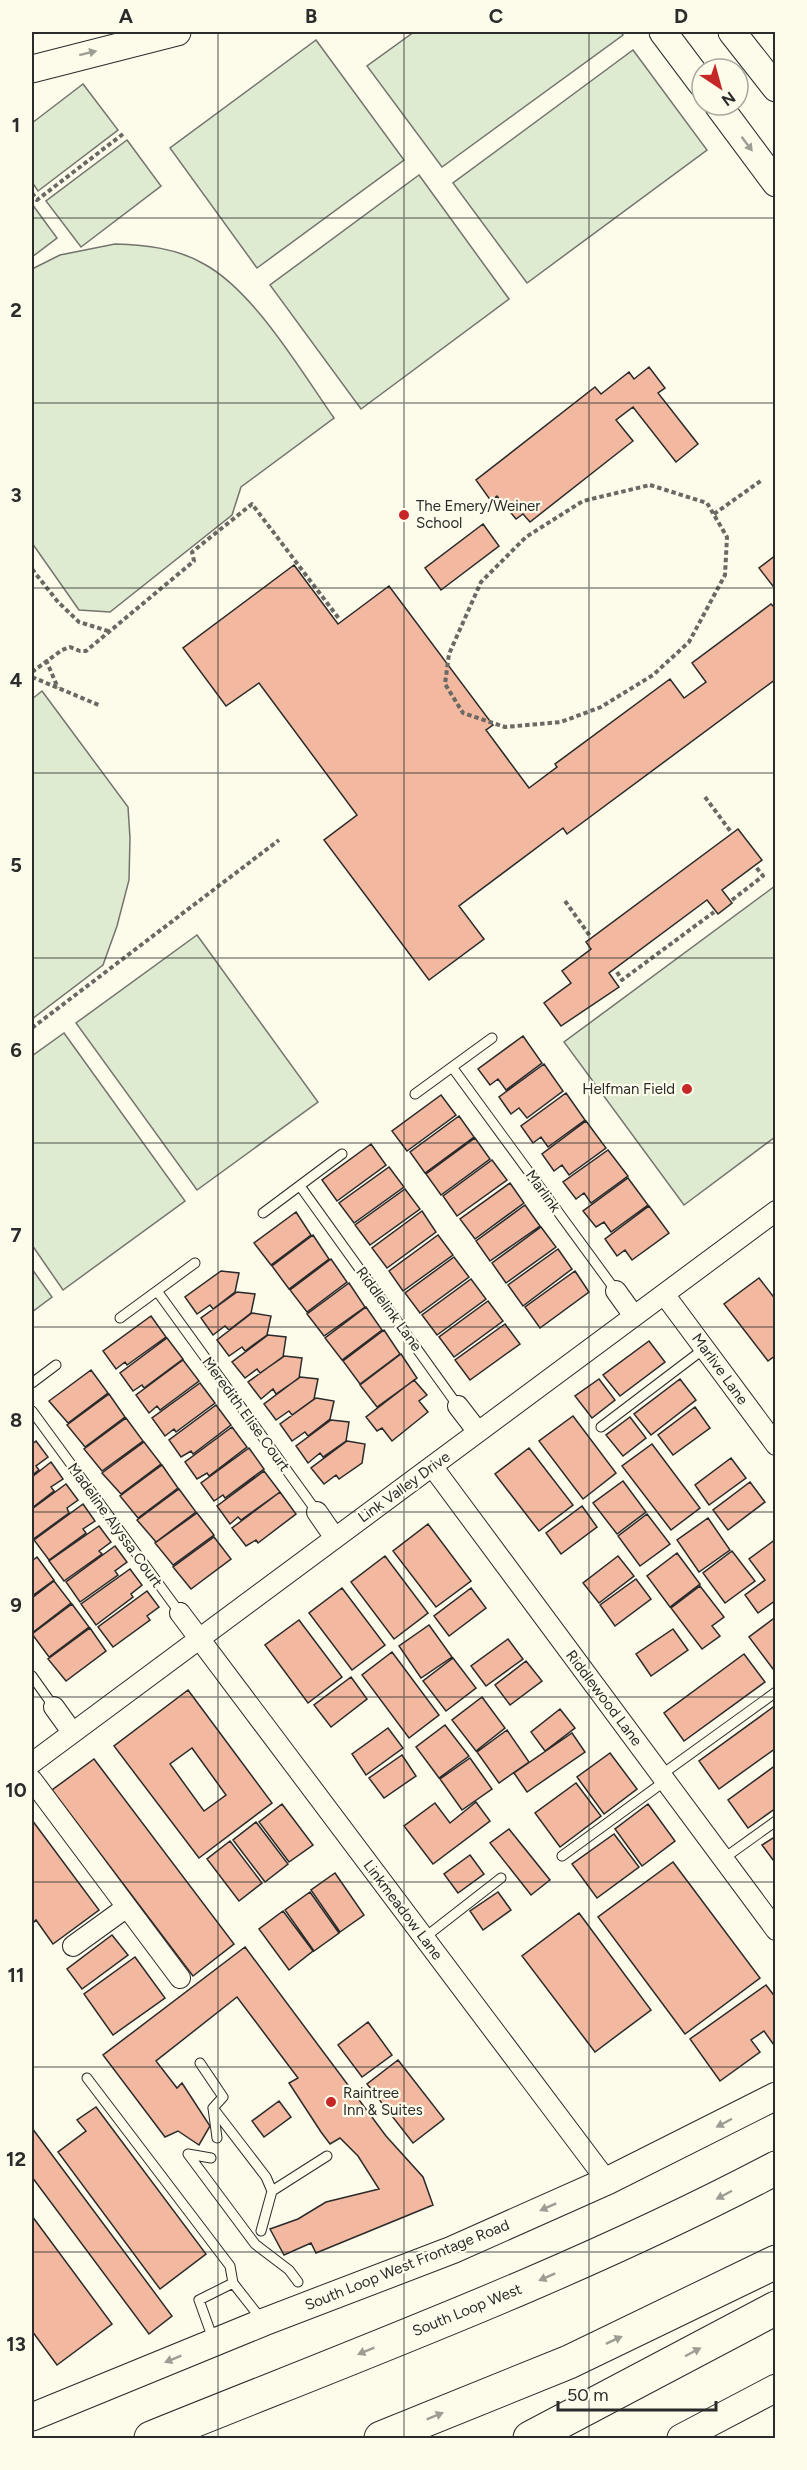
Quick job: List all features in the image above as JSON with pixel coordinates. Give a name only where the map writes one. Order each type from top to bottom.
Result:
[{"type":"highway","name":"South Loop West","points":[[151,2439],[529,2285],[708,2204],[776,2168]]},
{"type":"highway","points":[[381,2439],[568,2362],[776,2262]]},
{"type":"highway","points":[[530,2439],[776,2308]]},
{"type":"main road","points":[[32,69],[177,32]]},
{"type":"main road","points":[[663,32],[690,68]]},
{"type":"main road","points":[[732,32],[773,79]]},
{"type":"main road","points":[[727,117],[776,183]]},
{"type":"main road","name":"South Loop West Frontage Road","points":[[32,2417],[264,2322],[302,2294],[452,2250],[607,2181],[776,2096]]},
{"type":"main road","points":[[681,2439],[776,2388]]},
{"type":"street","name":"Link Valley Drive","points":[[32,1763],[776,1211]]},
{"type":"street","name":"Marlink","points":[[616,1291],[634,1316]]},
{"type":"street","name":"Marlive Lane","points":[[664,1293],[776,1444]]},
{"type":"street","name":"Riddlelink Lane","points":[[458,1406],[478,1432]]},
{"type":"street","name":"Riddlewood Lane","points":[[432,1466],[776,1930]]},
{"type":"street","name":"Meredith Elise Court","points":[[316,1512],[335,1538]]},
{"type":"street","name":"Madeline Alyssa Court","points":[[180,1613],[199,1639]]},
{"type":"street","name":"Linkmeadow Lane","points":[[199,1639],[607,2181]]},
{"type":"street","points":[[54,1707],[72,1732]]},
{"type":"street","points":[[32,1780],[180,1978]]},
{"type":"street","points":[[73,1946],[127,1907]]},
{"type":"lane","points":[[415,1094],[492,1038]]},
{"type":"lane","name":"Marlink","points":[[453,1066],[616,1291]]},
{"type":"lane","points":[[263,1213],[342,1154]]},
{"type":"lane","name":"Riddlelink Lane","points":[[300,1186],[458,1406]]},
{"type":"lane","points":[[120,1318],[195,1263]]},
{"type":"lane","name":"Meredith Elise Court","points":[[157,1291],[316,1512]]},
{"type":"lane","points":[[601,1427],[705,1348]]},
{"type":"lane","points":[[32,1383],[56,1365]]},
{"type":"lane","name":"Madeline Alyssa Court","points":[[32,1411],[180,1613]]},
{"type":"lane","points":[[32,1676],[54,1707]]},
{"type":"lane","points":[[562,1856],[776,1692]]},
{"type":"lane","points":[[723,1859],[776,1821]]},
{"type":"lane","points":[[424,1938],[501,1878]]},
{"type":"lane","points":[[200,2063],[223,2097],[213,2108],[217,2138]]},
{"type":"lane","points":[[87,2078],[230,2266],[233,2283],[264,2322]]},
{"type":"lane","points":[[213,2108],[266,2177],[272,2191],[261,2231]]},
{"type":"lane","points":[[211,2158],[188,2154],[255,2244],[289,2270],[302,2294]]},
{"type":"lane","points":[[272,2191],[327,2156]]},
{"type":"lane","points":[[260,2252],[302,2294]]},
{"type":"lane","points":[[215,2342],[199,2300],[233,2283]]},
{"type":"path","points":[[32,193],[37,200],[123,134]]},
{"type":"path","points":[[714,514],[762,480]]},
{"type":"path","points":[[650,485],[707,503],[714,514],[728,537],[725,575],[689,642],[653,675],[601,707],[561,722],[505,727],[463,713],[445,684],[449,654],[482,582],[526,537],[583,501],[650,485]]},
{"type":"path","points":[[32,672],[46,660],[70,647],[86,651],[194,561],[192,552],[252,504],[340,621]]},
{"type":"path","points":[[32,569],[58,602],[79,622],[109,631]]},
{"type":"path","points":[[46,660],[58,688]]},
{"type":"path","points":[[32,677],[101,706]]},
{"type":"path","points":[[705,797],[731,832]]},
{"type":"path","points":[[32,1028],[279,840]]},
{"type":"path","points":[[732,900],[763,876],[756,867]]},
{"type":"path","points":[[564,901],[590,936]]},
{"type":"path","points":[[617,972],[622,980],[714,912]]},
{"type":"green space","points":[[414,32],[621,32],[623,35],[442,167],[367,66]]},
{"type":"green space","points":[[316,40],[404,160],[257,268],[170,148]]},
{"type":"green space","points":[[633,50],[707,150],[527,283],[453,183]]},
{"type":"green space","points":[[83,84],[118,130],[38,191],[32,182],[32,123]]},
{"type":"green space","points":[[127,140],[161,186],[81,247],[46,201]]},
{"type":"green space","points":[[419,175],[509,299],[361,409],[270,285]]},
{"type":"green space","points":[[32,204],[57,238],[32,257]]},
{"type":"green space","points":[[115,244],[149,247],[183,254],[223,276],[258,312],[292,356],[334,418],[241,487],[232,515],[110,612],[79,610],[32,543],[32,269],[60,255]]},
{"type":"green space","points":[[42,691],[128,807],[129,880],[117,926],[103,965],[32,1019],[32,699]]},
{"type":"green space","name":"Helfman Field","points":[[775,886],[775,1137],[684,1205],[564,1042]]},
{"type":"green space","points":[[197,935],[318,1102],[197,1190],[76,1023]]},
{"type":"green space","points":[[64,1033],[185,1201],[63,1290],[32,1245],[32,1056]]},
{"type":"green space","points":[[32,1269],[52,1297],[32,1312]]},
{"type":"building","points":[[649,367],[665,388],[658,393],[698,444],[676,462],[633,407],[616,420],[633,441],[530,522],[523,514],[516,519],[497,496],[491,501],[476,480],[595,387],[601,394],[629,372],[634,379]]},
{"type":"building","points":[[483,524],[499,546],[441,590],[425,568]]},
{"type":"building","points":[[776,555],[776,590],[759,568]]},
{"type":"building","points":[[294,565],[338,624],[389,586],[493,725],[486,730],[529,788],[557,767],[555,764],[670,679],[684,698],[706,682],[692,663],[771,604],[776,609],[776,679],[567,834],[563,828],[459,906],[484,939],[429,980],[324,840],[357,815],[259,683],[226,706],[183,648]]},
{"type":"building","points":[[738,829],[762,860],[722,890],[732,903],[718,914],[707,900],[609,973],[619,987],[561,1026],[544,1003],[571,983],[562,971],[591,949],[586,942]]},
{"type":"building","points":[[523,1036],[542,1063],[506,1090],[498,1079],[490,1085],[478,1069]]},
{"type":"building","points":[[544,1064],[563,1091],[527,1118],[519,1108],[511,1114],[499,1097]]},
{"type":"building","points":[[566,1093],[585,1120],[548,1147],[541,1137],[533,1143],[521,1126]]},
{"type":"building","points":[[441,1095],[456,1115],[407,1151],[392,1131]]},
{"type":"building","points":[[459,1116],[474,1137],[425,1173],[410,1152]]},
{"type":"building","points":[[586,1121],[606,1148],[569,1175],[562,1165],[554,1171],[542,1154]]},
{"type":"building","points":[[475,1138],[490,1159],[441,1195],[426,1174]]},
{"type":"building","points":[[371,1144],[386,1165],[337,1201],[322,1180]]},
{"type":"building","points":[[608,1150],[628,1176],[591,1203],[584,1193],[576,1199],[563,1182]]},
{"type":"building","points":[[492,1160],[507,1180],[457,1216],[443,1196]]},
{"type":"building","points":[[389,1167],[404,1187],[354,1223],[339,1203]]},
{"type":"building","points":[[628,1178],[648,1205],[611,1232],[604,1222],[596,1227],[583,1211]]},
{"type":"building","points":[[510,1183],[524,1203],[475,1239],[460,1219]]},
{"type":"building","points":[[405,1189],[420,1209],[370,1245],[355,1225]]},
{"type":"building","points":[[525,1205],[540,1226],[490,1261],[476,1241]]},
{"type":"building","points":[[649,1206],[669,1233],[632,1260],[625,1250],[617,1256],[605,1239]]},
{"type":"building","points":[[422,1211],[436,1232],[387,1268],[372,1248]]},
{"type":"building","points":[[296,1212],[311,1235],[271,1265],[254,1243]]},
{"type":"building","points":[[541,1227],[556,1247],[506,1283],[492,1263]]},
{"type":"building","points":[[313,1235],[329,1259],[289,1289],[272,1266]]},
{"type":"building","points":[[438,1235],[453,1255],[403,1291],[389,1271]]},
{"type":"building","points":[[558,1249],[572,1269],[523,1306],[508,1285]]},
{"type":"building","points":[[454,1257],[469,1277],[420,1313],[405,1293]]},
{"type":"building","points":[[331,1259],[347,1282],[307,1312],[290,1290]]},
{"type":"building","points":[[221,1271],[239,1273],[235,1292],[213,1309],[210,1305],[197,1314],[185,1297]]},
{"type":"building","points":[[575,1271],[589,1292],[540,1328],[525,1307]]},
{"type":"building","points":[[759,1278],[776,1300],[776,1355],[768,1361],[724,1304]]},
{"type":"building","points":[[471,1279],[486,1299],[437,1335],[422,1315]]},
{"type":"building","points":[[349,1283],[365,1307],[324,1336],[307,1314]]},
{"type":"building","points":[[237,1292],[255,1294],[251,1313],[229,1330],[225,1326],[213,1335],[201,1318]]},
{"type":"building","points":[[488,1301],[503,1321],[454,1357],[439,1337]]},
{"type":"building","points":[[366,1307],[382,1330],[342,1360],[325,1338]]},
{"type":"building","points":[[252,1313],[271,1316],[267,1335],[245,1351],[242,1347],[229,1356],[217,1340]]},
{"type":"building","points":[[151,1316],[166,1337],[127,1365],[125,1362],[116,1369],[103,1351]]},
{"type":"building","points":[[505,1324],[520,1344],[470,1380],[455,1360]]},
{"type":"building","points":[[384,1330],[400,1354],[360,1384],[343,1361]]},
{"type":"building","points":[[268,1335],[286,1337],[283,1357],[260,1373],[257,1369],[245,1378],[232,1362]]},
{"type":"building","points":[[167,1338],[183,1359],[144,1388],[142,1385],[133,1391],[120,1373]]},
{"type":"building","points":[[649,1341],[665,1362],[620,1396],[603,1375]]},
{"type":"building","points":[[401,1354],[417,1378],[377,1407],[360,1385]]},
{"type":"building","points":[[284,1356],[302,1358],[299,1378],[276,1394],[273,1389],[261,1399],[248,1382]]},
{"type":"building","points":[[183,1360],[199,1381],[160,1410],[157,1406],[149,1413],[136,1395]]},
{"type":"building","points":[[91,1370],[108,1393],[68,1423],[49,1401]]},
{"type":"building","points":[[300,1377],[318,1379],[314,1399],[292,1415],[289,1411],[276,1420],[264,1404]]},
{"type":"building","points":[[599,1379],[615,1400],[592,1418],[575,1396]]},
{"type":"building","points":[[680,1379],[696,1400],[651,1435],[634,1414]]},
{"type":"building","points":[[414,1380],[427,1395],[419,1401],[428,1412],[392,1441],[382,1428],[377,1431],[366,1417]]},
{"type":"building","points":[[200,1383],[215,1403],[176,1432],[174,1429],[165,1436],[152,1418]]},
{"type":"building","points":[[109,1394],[125,1417],[85,1447],[67,1425]]},
{"type":"building","points":[[316,1398],[334,1401],[330,1419],[308,1436],[305,1432],[292,1441],[280,1424]]},
{"type":"building","points":[[216,1405],[231,1425],[193,1454],[191,1451],[181,1457],[169,1440]]},
{"type":"building","points":[[695,1407],[710,1428],[673,1455],[658,1435]]},
{"type":"building","points":[[573,1416],[616,1473],[583,1499],[539,1441]]},
{"type":"building","points":[[630,1417],[646,1438],[623,1456],[606,1435]]},
{"type":"building","points":[[126,1418],[143,1441],[102,1471],[84,1449]]},
{"type":"building","points":[[331,1420],[349,1422],[346,1441],[323,1457],[320,1453],[308,1463],[296,1446]]},
{"type":"building","points":[[232,1427],[247,1447],[209,1476],[207,1473],[197,1479],[185,1462]]},
{"type":"building","points":[[36,1441],[48,1457],[36,1466],[39,1470],[32,1475],[32,1444]]},
{"type":"building","points":[[347,1441],[365,1444],[362,1463],[339,1479],[336,1475],[324,1484],[311,1468]]},
{"type":"building","points":[[144,1442],[161,1464],[121,1494],[102,1473]]},
{"type":"building","points":[[652,1444],[700,1508],[671,1530],[622,1466]]},
{"type":"building","points":[[249,1448],[264,1469],[225,1498],[223,1495],[214,1501],[201,1483]]},
{"type":"building","points":[[529,1448],[573,1505],[539,1531],[495,1474]]},
{"type":"building","points":[[731,1458],[746,1478],[709,1505],[695,1485]]},
{"type":"building","points":[[51,1462],[63,1479],[51,1487],[54,1491],[32,1508],[32,1477]]},
{"type":"building","points":[[162,1465],[178,1488],[138,1518],[120,1496]]},
{"type":"building","points":[[264,1471],[280,1492],[241,1520],[238,1517],[230,1524],[217,1506]]},
{"type":"building","points":[[623,1481],[646,1512],[617,1534],[593,1503]]},
{"type":"building","points":[[750,1482],[765,1502],[728,1530],[713,1510]]},
{"type":"building","points":[[66,1484],[78,1500],[67,1508],[69,1513],[32,1540],[32,1509]]},
{"type":"building","points":[[179,1489],[196,1512],[156,1542],[137,1520]]},
{"type":"building","points":[[280,1492],[296,1514],[258,1543],[256,1540],[246,1546],[232,1528]]},
{"type":"building","points":[[83,1504],[95,1521],[83,1529],[86,1533],[49,1560],[34,1540]]},
{"type":"building","points":[[582,1506],[597,1527],[561,1554],[546,1533]]},
{"type":"building","points":[[197,1513],[214,1535],[173,1565],[155,1543]]},
{"type":"building","points":[[647,1514],[670,1544],[640,1566],[618,1536]]},
{"type":"building","points":[[708,1518],[730,1550],[699,1572],[677,1540]]},
{"type":"building","points":[[428,1524],[471,1581],[436,1607],[393,1551]]},
{"type":"building","points":[[99,1526],[111,1542],[99,1551],[102,1554],[64,1581],[49,1561]]},
{"type":"building","points":[[214,1537],[231,1559],[191,1589],[173,1567]]},
{"type":"building","points":[[776,1539],[776,1600],[758,1613],[745,1595],[765,1580],[749,1559]]},
{"type":"building","points":[[115,1546],[127,1562],[115,1571],[118,1575],[80,1602],[66,1582]]},
{"type":"building","points":[[732,1551],[755,1581],[725,1603],[703,1573]]},
{"type":"building","points":[[677,1553],[700,1584],[670,1607],[647,1576]]},
{"type":"building","points":[[385,1556],[428,1613],[394,1639],[351,1582]]},
{"type":"building","points":[[618,1556],[634,1576],[599,1603],[583,1583]]},
{"type":"building","points":[[37,1557],[54,1580],[32,1596],[32,1561]]},
{"type":"building","points":[[130,1569],[142,1585],[131,1594],[133,1597],[96,1625],[81,1604]]},
{"type":"building","points":[[636,1579],[651,1599],[615,1626],[600,1605]]},
{"type":"building","points":[[54,1581],[71,1603],[32,1633],[32,1598]]},
{"type":"building","points":[[700,1586],[724,1617],[712,1626],[720,1636],[702,1649],[671,1608]]},
{"type":"building","points":[[342,1588],[385,1645],[352,1670],[309,1613]]},
{"type":"building","points":[[471,1588],[486,1608],[449,1636],[434,1616]]},
{"type":"building","points":[[147,1591],[159,1607],[147,1616],[150,1620],[113,1647],[98,1627]]},
{"type":"building","points":[[72,1604],[89,1627],[49,1657],[32,1634]]},
{"type":"building","points":[[773,1619],[776,1622],[776,1673],[749,1637]]},
{"type":"building","points":[[299,1620],[342,1677],[308,1703],[265,1645]]},
{"type":"building","points":[[429,1625],[452,1657],[421,1678],[399,1646]]},
{"type":"building","points":[[90,1628],[106,1651],[66,1681],[48,1659]]},
{"type":"building","points":[[673,1629],[688,1650],[651,1676],[636,1654]]},
{"type":"building","points":[[508,1639],[523,1659],[486,1686],[471,1666]]},
{"type":"building","points":[[392,1652],[439,1715],[409,1738],[362,1675]]},
{"type":"building","points":[[744,1654],[765,1682],[684,1741],[664,1713]]},
{"type":"building","points":[[453,1658],[476,1688],[446,1711],[423,1681]]},
{"type":"building","points":[[526,1661],[542,1681],[510,1705],[495,1685]]},
{"type":"building","points":[[351,1677],[367,1699],[331,1727],[314,1705]]},
{"type":"building","points":[[188,1690],[272,1803],[199,1858],[114,1746]],"holes":[[[192,1748],[226,1795],[204,1811],[170,1764]]]},
{"type":"building","points":[[482,1697],[505,1728],[476,1751],[452,1720]]},
{"type":"building","points":[[776,1705],[776,1748],[719,1789],[699,1761]]},
{"type":"building","points":[[560,1709],[575,1728],[545,1751],[531,1732]]},
{"type":"building","points":[[445,1725],[469,1756],[439,1778],[416,1747]]},
{"type":"building","points":[[388,1728],[403,1748],[366,1775],[352,1754]]},
{"type":"building","points":[[507,1730],[529,1762],[499,1783],[477,1752]]},
{"type":"building","points":[[572,1733],[585,1752],[527,1792],[514,1773]]},
{"type":"building","points":[[610,1753],[637,1789],[604,1814],[577,1777]]},
{"type":"building","points":[[402,1755],[416,1776],[384,1798],[369,1778]]},
{"type":"building","points":[[470,1758],[492,1789],[462,1810],[440,1779]]},
{"type":"building","points":[[94,1759],[234,1944],[193,1976],[52,1790]]},
{"type":"building","points":[[776,1765],[776,1808],[748,1828],[728,1800]]},
{"type":"building","points":[[576,1783],[601,1816],[560,1847],[535,1813]]},
{"type":"building","points":[[476,1802],[490,1821],[433,1864],[404,1826],[435,1803],[450,1823]]},
{"type":"building","points":[[282,1804],[313,1845],[289,1862],[259,1822]]},
{"type":"building","points":[[648,1804],[675,1841],[642,1866],[615,1829]]},
{"type":"building","points":[[32,1820],[99,1910],[53,1944],[36,1920],[32,1924]]},
{"type":"building","points":[[256,1822],[288,1864],[265,1882],[233,1840]]},
{"type":"building","points":[[509,1829],[550,1880],[531,1895],[490,1843]]},
{"type":"building","points":[[614,1834],[639,1867],[597,1898],[572,1864]]},
{"type":"building","points":[[776,1836],[776,1864],[762,1845]]},
{"type":"building","points":[[230,1841],[262,1883],[239,1901],[207,1859]]},
{"type":"building","points":[[470,1855],[484,1874],[458,1893],[444,1874]]},
{"type":"building","points":[[673,1862],[760,1978],[685,2034],[598,1917]]},
{"type":"building","points":[[335,1873],[364,1915],[340,1932],[311,1890]]},
{"type":"building","points":[[310,1892],[339,1933],[314,1951],[285,1910]]},
{"type":"building","points":[[498,1892],[511,1910],[483,1930],[470,1911]]},
{"type":"building","points":[[283,1911],[313,1951],[289,1970],[259,1929]]},
{"type":"building","points":[[579,1913],[651,2010],[595,2052],[522,1956]]},
{"type":"building","points":[[112,1935],[128,1955],[82,1989],[67,1969]]},
{"type":"building","name":"Raintree Inn & Suites","points":[[245,1947],[386,2136],[423,2177],[433,2205],[316,2253],[311,2243],[284,2255],[270,2229],[298,2219],[326,2202],[379,2189],[358,2156],[340,2138],[330,2144],[321,2132],[289,2083],[298,2078],[237,1997],[156,2061],[177,2088],[182,2083],[210,2126],[199,2145],[178,2131],[165,2137],[103,2055]]},
{"type":"building","points":[[135,1957],[165,1998],[113,2035],[84,1994]]},
{"type":"building","points":[[766,1985],[776,1998],[776,2048],[764,2031],[751,2040],[760,2052],[720,2081],[690,2039]]},
{"type":"building","points":[[368,2022],[392,2055],[362,2077],[338,2045]]},
{"type":"building","points":[[398,2060],[444,2119],[413,2143],[367,2084]]},
{"type":"building","points":[[279,2101],[291,2117],[264,2137],[252,2121]]},
{"type":"building","points":[[96,2107],[206,2254],[160,2289],[58,2152],[86,2131],[77,2120]]},
{"type":"building","points":[[32,2128],[172,2316],[149,2334],[32,2177]]},
{"type":"building","points":[[32,2216],[112,2324],[57,2365],[32,2331]]},
{"type":"place","name":"The Emery/Weiner School","points":[[404,515]]},
{"type":"place","name":"Helfman Field","points":[[687,1089]]},
{"type":"place","name":"Raintree Inn & Suites","points":[[331,2102]]}]
